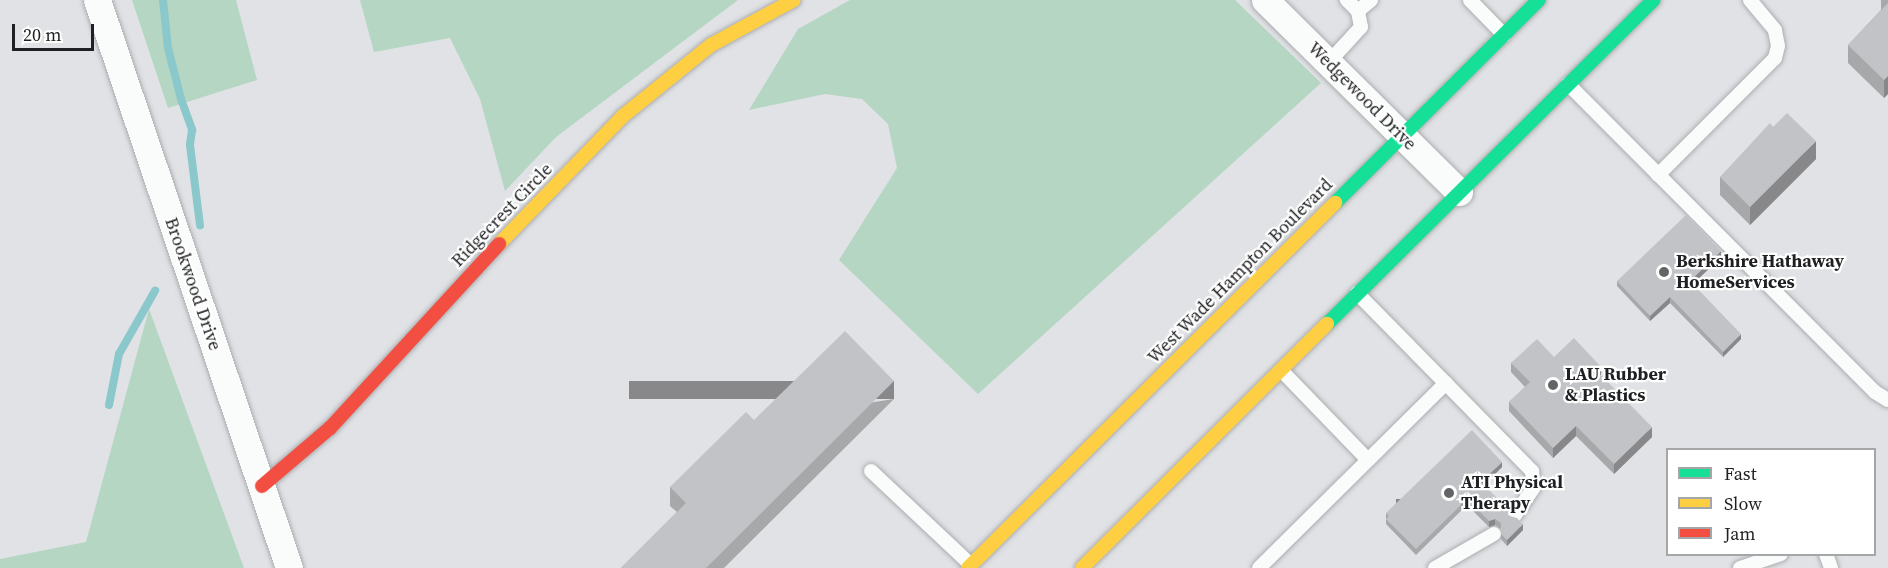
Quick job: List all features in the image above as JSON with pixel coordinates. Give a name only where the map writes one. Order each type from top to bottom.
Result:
[{"type":"main road","name":"Ridgecrest Circle","points":[[262,486],[330,428],[451,294],[623,116],[711,45],[794,0]]},
{"type":"main road","name":"West Wade Hampton Boulevard","points":[[969,567],[1539,0]]},
{"type":"main road","points":[[1082,568],[1653,0]]},
{"type":"street","name":"Brookwood Drive","points":[[97,0],[289,568]]},
{"type":"street","name":"Wedgewood Drive","points":[[1264,0],[1459,192]]},
{"type":"lane","points":[[1328,63],[1361,27],[1358,11],[1347,0]]},
{"type":"lane","points":[[1358,11],[1371,0]]},
{"type":"lane","points":[[1470,0],[1504,34]]},
{"type":"lane","points":[[1658,175],[1775,58],[1778,46],[1775,30],[1750,0]]},
{"type":"lane","points":[[1568,84],[1875,392],[1888,400]]},
{"type":"lane","points":[[1358,292],[1532,471],[1534,487],[1515,515]]},
{"type":"lane","points":[[1281,370],[1367,459]]},
{"type":"lane","points":[[1259,568],[1446,383]]},
{"type":"lane","points":[[871,471],[969,567]]},
{"type":"lane","points":[[1435,568],[1494,534]]},
{"type":"lane","points":[[1740,568],[1778,556]]},
{"type":"green space","points":[[132,0],[236,0],[257,80],[168,108]]},
{"type":"green space","points":[[360,0],[738,0],[556,137],[505,191],[480,99],[450,38],[374,52]]},
{"type":"green space","points":[[850,0],[1235,0],[1321,83],[978,394],[839,260],[897,168],[888,124],[862,99],[825,94],[749,110],[798,29]]},
{"type":"green space","points":[[149,309],[244,568],[0,568],[0,559],[86,542]]},
{"type":"building","points":[[1888,3],[1888,76],[1884,80],[1848,45]]},
{"type":"building","points":[[1787,113],[1816,141],[1750,207],[1720,177],[1770,123],[1773,127]]},
{"type":"building","points":[[1686,215],[1721,251],[1690,281],[1741,334],[1723,352],[1670,297],[1650,316],[1617,281]]},
{"type":"building","points":[[845,331],[894,381],[706,568],[621,568],[686,503],[670,487],[746,412],[754,420]]},
{"type":"building","points":[[1574,338],[1601,367],[1597,371],[1652,427],[1614,464],[1576,426],[1553,448],[1509,402],[1530,382],[1511,363],[1537,339],[1554,357]]},
{"type":"building","name":"ATI Physical Therapy","points":[[1472,430],[1502,462],[1481,482],[1506,507],[1510,516],[1517,518],[1523,524],[1507,540],[1501,534],[1501,523],[1495,519],[1489,521],[1467,499],[1416,549],[1386,519],[1389,516],[1386,513]]},
{"type":"waterway","points":[[163,0],[168,48],[181,99],[192,130],[190,145],[200,225]]},
{"type":"waterway","points":[[109,405],[119,354],[155,291]]},
{"type":"traffic: fast","points":[[1335,203],[1539,0]]},
{"type":"traffic: fast","points":[[1327,324],[1653,0]]},
{"type":"traffic: slow","points":[[499,244],[623,116],[711,45],[794,0]]},
{"type":"traffic: slow","points":[[968,568],[1335,203]]},
{"type":"traffic: slow","points":[[1082,568],[1327,324]]},
{"type":"traffic: jam","points":[[262,486],[330,428],[499,244]]},
{"type":"place","name":"Berkshire Hathaway HomeServices","points":[[1664,272]]},
{"type":"place","name":"LAU Rubber & Plastics","points":[[1553,385]]},
{"type":"place","name":"ATI Physical Therapy","points":[[1449,493]]}]
